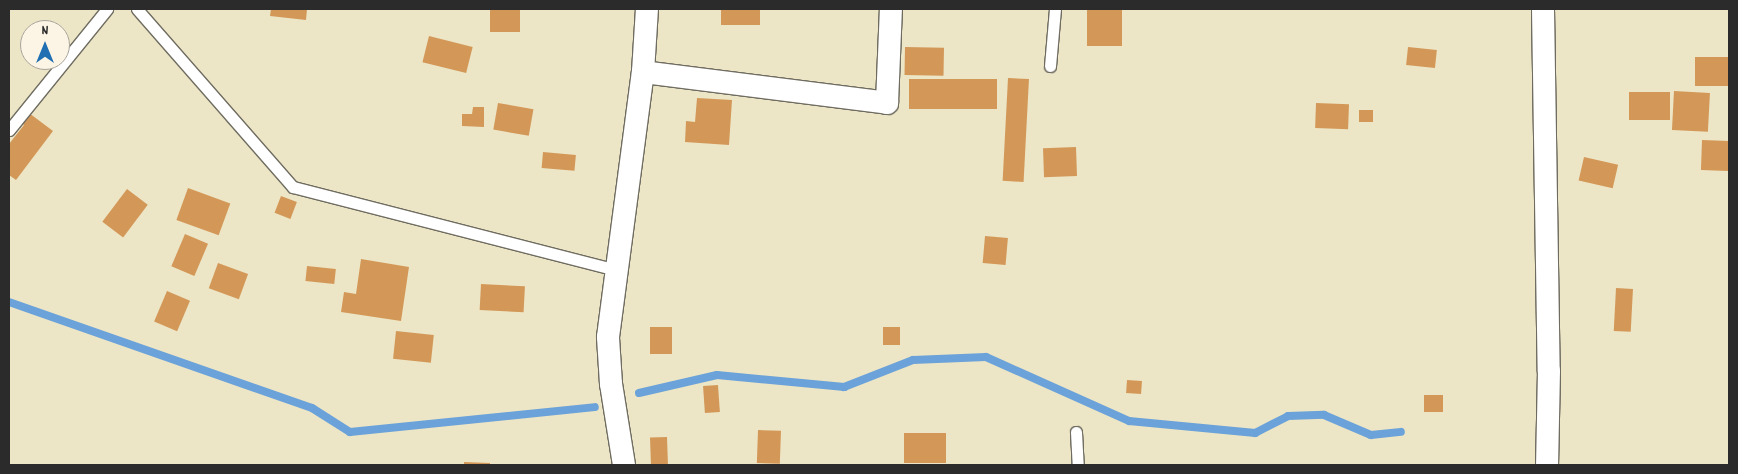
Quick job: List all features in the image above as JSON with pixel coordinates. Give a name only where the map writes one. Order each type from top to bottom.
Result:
[{"type":"street","points":[[624,465],[611,384],[608,337],[643,72],[646,9]]},
{"type":"street","points":[[643,72],[887,103],[891,9]]},
{"type":"street","points":[[1543,9],[1550,371],[1547,465]]},
{"type":"lane","points":[[9,130],[107,9]]},
{"type":"lane","points":[[137,9],[293,187],[617,270]]},
{"type":"lane","points":[[1050,66],[1056,9]]},
{"type":"lane","points":[[1076,432],[1078,465]]},
{"type":"building","points":[[271,9],[307,9],[306,20],[270,16]]},
{"type":"building","points":[[490,9],[520,9],[520,32],[490,32]]},
{"type":"building","points":[[721,9],[760,9],[760,25],[721,25]]},
{"type":"building","points":[[1087,9],[1122,9],[1122,46],[1087,46]]},
{"type":"building","points":[[429,36],[473,47],[466,73],[422,62]]},
{"type":"building","points":[[905,47],[944,48],[944,76],[905,75]]},
{"type":"building","points":[[1408,47],[1437,50],[1435,68],[1406,65]]},
{"type":"building","points":[[1695,57],[1729,57],[1729,86],[1695,86]]},
{"type":"building","points":[[1008,78],[1029,79],[1024,182],[1003,181]]},
{"type":"building","points":[[909,79],[997,79],[997,109],[909,109]]},
{"type":"building","points":[[1674,91],[1710,93],[1708,132],[1672,130]]},
{"type":"building","points":[[1629,92],[1670,92],[1670,120],[1629,120]]},
{"type":"building","points":[[697,98],[732,100],[729,145],[685,142],[686,121],[695,122]]},
{"type":"building","points":[[498,103],[533,109],[529,136],[493,130]]},
{"type":"building","points":[[1316,103],[1349,104],[1348,129],[1315,128]]},
{"type":"building","points":[[473,107],[484,107],[484,127],[462,126],[462,114],[472,114]]},
{"type":"building","points":[[25,110],[53,131],[16,180],[9,175],[9,144],[24,125],[18,120]]},
{"type":"building","points":[[1359,110],[1373,110],[1373,122],[1359,122]]},
{"type":"building","points":[[1702,140],[1729,141],[1728,171],[1701,170]]},
{"type":"building","points":[[1076,147],[1077,176],[1044,177],[1043,148]]},
{"type":"building","points":[[543,152],[576,155],[574,171],[542,168]]},
{"type":"building","points":[[1584,157],[1618,165],[1613,188],[1579,180]]},
{"type":"building","points":[[188,188],[230,203],[219,235],[176,220]]},
{"type":"building","points":[[127,189],[148,205],[123,237],[102,222]]},
{"type":"building","points":[[281,196],[297,202],[290,219],[275,213]]},
{"type":"building","points":[[185,234],[208,244],[194,276],[171,266]]},
{"type":"building","points":[[985,236],[1008,238],[1006,265],[983,263]]},
{"type":"building","points":[[361,259],[409,267],[401,321],[341,312],[344,292],[356,294]]},
{"type":"building","points":[[218,263],[248,274],[239,299],[209,288]]},
{"type":"building","points":[[307,266],[336,269],[334,284],[305,281]]},
{"type":"building","points":[[481,284],[525,286],[524,312],[480,310]]},
{"type":"building","points":[[1616,288],[1633,289],[1631,332],[1614,331]]},
{"type":"building","points":[[167,291],[190,301],[177,331],[154,321]]},
{"type":"building","points":[[650,327],[672,327],[672,354],[650,354]]},
{"type":"building","points":[[883,327],[900,327],[900,345],[883,345]]},
{"type":"building","points":[[396,331],[434,335],[431,363],[393,359]]},
{"type":"building","points":[[1127,380],[1142,381],[1141,394],[1126,393]]},
{"type":"building","points":[[718,385],[720,412],[705,413],[703,386]]},
{"type":"building","points":[[1424,395],[1443,395],[1443,412],[1424,412]]},
{"type":"building","points":[[758,430],[781,431],[780,464],[757,463]]},
{"type":"building","points":[[904,433],[946,433],[946,463],[904,463]]},
{"type":"building","points":[[667,437],[668,465],[651,465],[650,438]]},
{"type":"building","points":[[464,462],[490,463],[490,465],[464,465]]},
{"type":"waterway","points":[[9,302],[312,408],[350,432],[595,407]]},
{"type":"waterway","points":[[639,393],[717,375],[844,387],[913,360],[986,357],[1129,421],[1255,433],[1288,416],[1324,415],[1371,435],[1401,432]]}]
